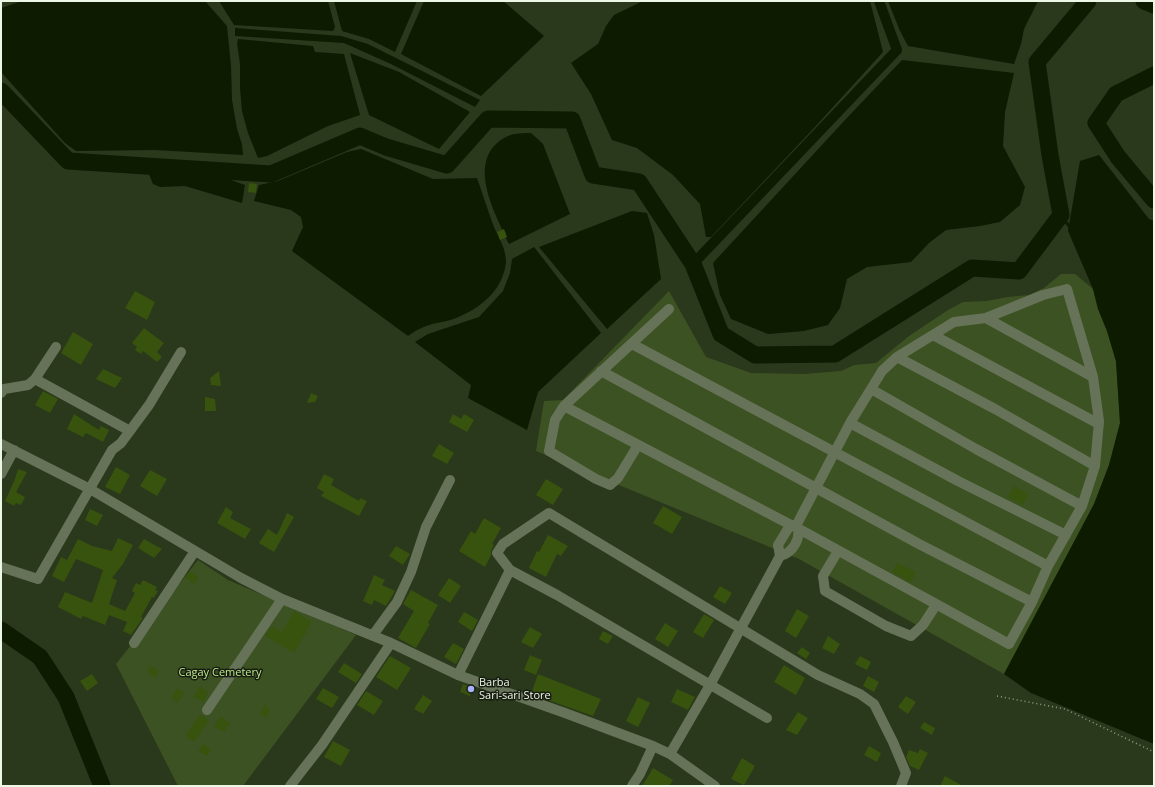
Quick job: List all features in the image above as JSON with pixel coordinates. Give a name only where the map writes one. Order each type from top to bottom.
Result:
[{"type":"street","points":[[564,406],[796,527],[1008,644],[1032,602],[1048,566],[1082,506],[1095,466],[1099,424],[1093,377],[1067,289],[1043,295],[986,318],[954,322],[897,357],[882,371],[850,423],[796,527]]},
{"type":"street","points":[[638,445],[618,478],[610,485],[596,479],[549,451],[555,420],[564,406],[669,309]]},
{"type":"street","points":[[986,318],[1093,377]]},
{"type":"street","points":[[933,335],[1099,424]]},
{"type":"street","points":[[632,344],[1048,566]]},
{"type":"street","points":[[1,393],[4,389],[28,385],[36,379],[56,347]]},
{"type":"street","points":[[1,567],[38,579],[112,450],[121,443],[130,432],[149,405],[181,352]]},
{"type":"street","points":[[897,357],[995,409],[1095,466]]},
{"type":"street","points":[[601,372],[919,544],[1032,602]]},
{"type":"street","points":[[36,379],[130,432]]},
{"type":"street","points":[[871,389],[976,449],[1082,506]]},
{"type":"street","points":[[850,423],[958,481],[1066,535]]},
{"type":"street","points":[[1,444],[90,489],[240,578],[282,599],[373,635],[458,675],[654,746],[670,754],[715,786]]},
{"type":"street","points":[[1,474],[14,450]]},
{"type":"street","points":[[373,635],[397,602],[411,572],[426,527],[450,480]]},
{"type":"street","points":[[767,718],[557,595],[510,570],[497,553],[503,544],[549,513],[818,675],[860,694],[874,704],[893,742],[906,773],[901,786]]},
{"type":"street","points":[[670,754],[742,628],[780,556],[778,545],[789,527],[796,527]]},
{"type":"street","points":[[134,643],[195,551]]},
{"type":"street","points":[[838,551],[823,576],[825,590],[886,626],[912,636],[923,625],[936,605]]},
{"type":"street","points":[[458,675],[510,570]]},
{"type":"street","points":[[207,710],[282,599]]},
{"type":"street","points":[[290,786],[322,745],[391,643]]},
{"type":"street","points":[[632,786],[640,774],[654,746]]},
{"type":"path","points":[[997,696],[1066,709],[1154,752]]},
{"type":"green space","points":[[1061,274],[1075,274],[1093,289],[1098,309],[1107,331],[1116,362],[1120,423],[1109,465],[1094,504],[1004,674],[799,559],[536,451],[544,401],[563,400],[669,291],[706,357],[751,373],[805,374],[841,371],[854,365],[876,363],[909,336],[948,310],[963,302],[986,301],[1029,295],[1044,288]]},
{"type":"green space","name":"Cagay Cemetery","points":[[198,560],[228,580],[356,635],[243,786],[178,786],[116,664]]},
{"type":"shaded area","points":[[22,1],[205,1],[227,26],[231,66],[232,100],[243,155],[155,150],[76,151],[65,143],[1,72],[1,8]]},
{"type":"shaded area","points":[[219,1],[328,1],[335,27],[333,31],[234,25]]},
{"type":"shaded area","points":[[334,1],[417,1],[395,52],[369,39],[342,31]]},
{"type":"shaded area","points":[[424,1],[503,1],[544,36],[481,96],[401,54]]},
{"type":"shaded area","points":[[643,1],[870,1],[883,52],[814,128],[711,237],[706,237],[700,204],[673,175],[637,148],[612,140],[591,94],[571,63],[598,44],[606,26],[614,15]]},
{"type":"shaded area","points":[[888,1],[1038,1],[1024,29],[1021,44],[1014,64],[908,46],[900,31]]},
{"type":"shaded area","points":[[235,28],[341,36],[368,44],[480,100],[475,107],[391,64],[344,43],[235,36]]},
{"type":"shaded area","points":[[238,39],[313,46],[315,52],[344,54],[360,115],[328,126],[267,156],[258,158],[248,133],[242,111],[240,64],[237,43]]},
{"type":"shaded area","points":[[350,53],[399,72],[470,112],[439,149],[369,115]]},
{"type":"shaded area","points":[[902,60],[1014,73],[1005,112],[1003,146],[1025,187],[1020,205],[1000,222],[946,230],[929,243],[911,262],[867,267],[847,279],[840,308],[828,325],[804,331],[768,334],[731,319],[720,295],[713,263]]},
{"type":"shaded area","points":[[531,133],[543,144],[570,214],[509,244],[488,195],[485,181],[485,168],[488,157],[494,146],[499,142],[512,135]]},
{"type":"shaded area","points":[[361,149],[433,179],[477,178],[494,227],[504,248],[506,262],[504,272],[495,289],[489,297],[474,309],[456,318],[426,326],[408,336],[292,251],[303,227],[301,217],[291,210],[254,201],[259,185],[278,181],[347,152]]},
{"type":"shaded area","points":[[1099,155],[1149,219],[1154,221],[1154,744],[1031,693],[1004,674],[1094,504],[1109,465],[1120,423],[1116,361],[1107,331],[1098,309],[1093,289],[1068,231],[1080,161]]},
{"type":"shaded area","points":[[149,174],[222,177],[245,185],[242,203],[185,186],[160,187],[153,184]]},
{"type":"shaded area","points":[[632,211],[647,213],[654,235],[661,279],[607,329],[539,247]]},
{"type":"shaded area","points":[[534,247],[601,333],[538,392],[527,430],[468,398],[471,385],[415,342],[428,334],[479,317],[503,291],[510,273],[512,259]]},
{"type":"building","points":[[249,183],[257,184],[256,193],[248,192]]},
{"type":"building","points":[[504,229],[507,237],[500,240],[497,232]]},
{"type":"building","points":[[135,291],[155,302],[147,320],[125,308]]},
{"type":"building","points":[[144,328],[164,343],[157,352],[162,357],[157,362],[143,351],[141,354],[135,350],[137,347],[132,343]]},
{"type":"building","points":[[73,332],[93,344],[81,365],[61,353]]},
{"type":"building","points":[[103,369],[122,378],[115,388],[96,379]]},
{"type":"building","points":[[219,371],[221,386],[211,385],[210,378]]},
{"type":"building","points":[[43,391],[58,399],[50,413],[35,405]]},
{"type":"building","points":[[311,393],[318,396],[315,402],[307,403]]},
{"type":"building","points":[[205,397],[215,399],[216,411],[205,411]]},
{"type":"building","points":[[74,414],[99,430],[101,426],[109,430],[103,442],[86,433],[83,437],[67,429]]},
{"type":"building","points":[[453,414],[461,419],[464,414],[474,420],[467,432],[449,422]]},
{"type":"building","points":[[439,444],[454,453],[447,464],[432,456]]},
{"type":"building","points":[[116,467],[130,475],[120,494],[105,487]]},
{"type":"building","points":[[18,469],[27,472],[16,492],[25,497],[21,505],[16,503],[14,506],[5,501]]},
{"type":"building","points":[[150,470],[167,479],[157,496],[140,486]]},
{"type":"building","points":[[324,474],[334,479],[331,485],[359,501],[360,498],[367,501],[359,516],[321,496],[324,492],[317,488]]},
{"type":"building","points":[[546,479],[563,489],[553,505],[536,495]]},
{"type":"building","points":[[1014,486],[1028,494],[1023,505],[1008,497]]},
{"type":"building","points":[[663,506],[682,517],[672,534],[653,523]]},
{"type":"building","points":[[226,507],[233,512],[230,518],[251,529],[245,539],[217,523]]},
{"type":"building","points":[[90,509],[103,515],[97,526],[85,520]]},
{"type":"building","points":[[287,513],[294,517],[274,552],[259,543],[268,529],[277,535]]},
{"type":"building","points":[[484,518],[501,528],[492,544],[494,545],[491,550],[491,555],[485,567],[459,551],[471,531],[475,534]]},
{"type":"building","points":[[548,535],[568,546],[561,556],[557,554],[546,577],[529,568],[537,551],[539,552]]},
{"type":"building","points":[[118,538],[133,545],[123,564],[112,578],[117,580],[109,604],[125,611],[135,593],[132,591],[136,583],[140,585],[143,580],[157,587],[155,590],[158,591],[154,598],[152,597],[141,617],[143,618],[131,635],[123,631],[127,622],[109,615],[105,625],[83,616],[81,619],[58,607],[65,592],[92,603],[103,570],[76,559],[64,582],[52,576],[61,557],[67,560],[78,539],[92,546],[112,551]]},
{"type":"building","points":[[144,539],[162,549],[154,558],[138,548]]},
{"type":"building","points":[[396,546],[410,554],[403,565],[389,556]]},
{"type":"building","points":[[897,563],[916,572],[911,582],[892,572]]},
{"type":"building","points":[[190,571],[198,577],[194,584],[185,577]]},
{"type":"building","points":[[374,575],[385,580],[382,585],[395,591],[386,606],[374,600],[372,605],[363,601]]},
{"type":"building","points":[[449,578],[461,586],[450,603],[438,595]]},
{"type":"building","points":[[720,586],[732,593],[725,604],[713,597]]},
{"type":"building","points":[[411,590],[438,605],[428,623],[430,624],[416,648],[398,638],[414,611],[403,604]]},
{"type":"building","points":[[797,609],[809,616],[796,638],[785,631]]},
{"type":"building","points":[[294,611],[312,622],[294,653],[265,636],[272,626],[282,632]]},
{"type":"building","points":[[464,612],[478,620],[472,631],[458,622]]},
{"type":"building","points":[[704,614],[714,620],[703,638],[693,632]]},
{"type":"building","points":[[665,623],[678,631],[668,647],[655,639]]},
{"type":"building","points":[[530,627],[542,634],[533,648],[521,642]]},
{"type":"building","points":[[603,631],[613,636],[608,644],[599,639]]},
{"type":"building","points":[[828,636],[840,644],[834,654],[822,648]]},
{"type":"building","points":[[453,643],[464,649],[456,664],[444,657]]},
{"type":"building","points":[[802,647],[810,653],[806,659],[797,653]]},
{"type":"building","points":[[530,655],[542,660],[536,675],[524,670]]},
{"type":"building","points":[[390,656],[411,668],[397,690],[376,677]]},
{"type":"building","points":[[860,656],[871,662],[867,670],[855,664]]},
{"type":"building","points":[[344,663],[362,674],[356,683],[338,672]]},
{"type":"building","points":[[150,665],[159,671],[155,678],[147,672]]},
{"type":"building","points":[[784,665],[805,678],[796,695],[774,682]]},
{"type":"building","points":[[92,674],[98,683],[87,691],[80,681]]},
{"type":"building","points":[[538,674],[601,699],[593,716],[531,694]]},
{"type":"building","points":[[868,676],[879,682],[874,692],[863,686]]},
{"type":"building","points":[[463,684],[473,688],[470,696],[460,692]]},
{"type":"building","points":[[200,686],[208,693],[204,702],[193,697]]},
{"type":"building","points":[[177,688],[184,693],[178,703],[171,698]]},
{"type":"building","points":[[323,688],[339,697],[332,708],[316,699]]},
{"type":"building","points":[[677,689],[695,697],[688,710],[671,702]]},
{"type":"building","points":[[366,691],[383,701],[374,715],[357,705]]},
{"type":"building","points":[[423,695],[432,701],[423,714],[414,709]]},
{"type":"building","points":[[906,696],[916,702],[908,714],[898,707]]},
{"type":"building","points":[[638,697],[650,703],[638,727],[626,721]]},
{"type":"building","points":[[265,704],[270,711],[266,718],[260,713]]},
{"type":"building","points":[[798,712],[808,718],[797,735],[786,730]]},
{"type":"building","points":[[200,714],[209,721],[194,742],[185,736]]},
{"type":"building","points":[[221,716],[230,723],[224,732],[214,726]]},
{"type":"building","points":[[924,722],[935,728],[932,735],[920,728]]},
{"type":"building","points":[[333,741],[350,750],[341,766],[324,757]]},
{"type":"building","points":[[204,744],[211,750],[207,756],[198,751]]},
{"type":"building","points":[[869,746],[881,753],[877,762],[864,755]]},
{"type":"building","points":[[920,749],[928,753],[919,770],[910,766],[906,757],[909,750],[918,753]]},
{"type":"building","points":[[742,758],[755,766],[744,785],[731,779]]},
{"type":"building","points":[[653,768],[673,780],[669,786],[642,786]]},
{"type":"building","points":[[945,776],[963,786],[940,786]]},
{"type":"waterway","points":[[693,264],[897,50],[879,1]]},
{"type":"waterway","points":[[1,91],[68,161],[271,174],[360,136],[386,147],[447,165],[488,119],[572,120],[593,175],[639,182],[693,264],[721,334],[755,355],[835,354],[972,268],[1019,271],[1061,215],[1050,155],[1037,62],[1088,1]]},
{"type":"waterway","points":[[1144,1],[1154,5]]},
{"type":"waterway","points":[[1154,75],[1116,94],[1096,123],[1118,157],[1154,200]]},
{"type":"waterway","points":[[1061,215],[1071,229]]},
{"type":"waterway","points":[[1,630],[40,657],[66,697],[102,786]]},
{"type":"place","name":"Barba Sari-sari Store","points":[[471,689]]}]
